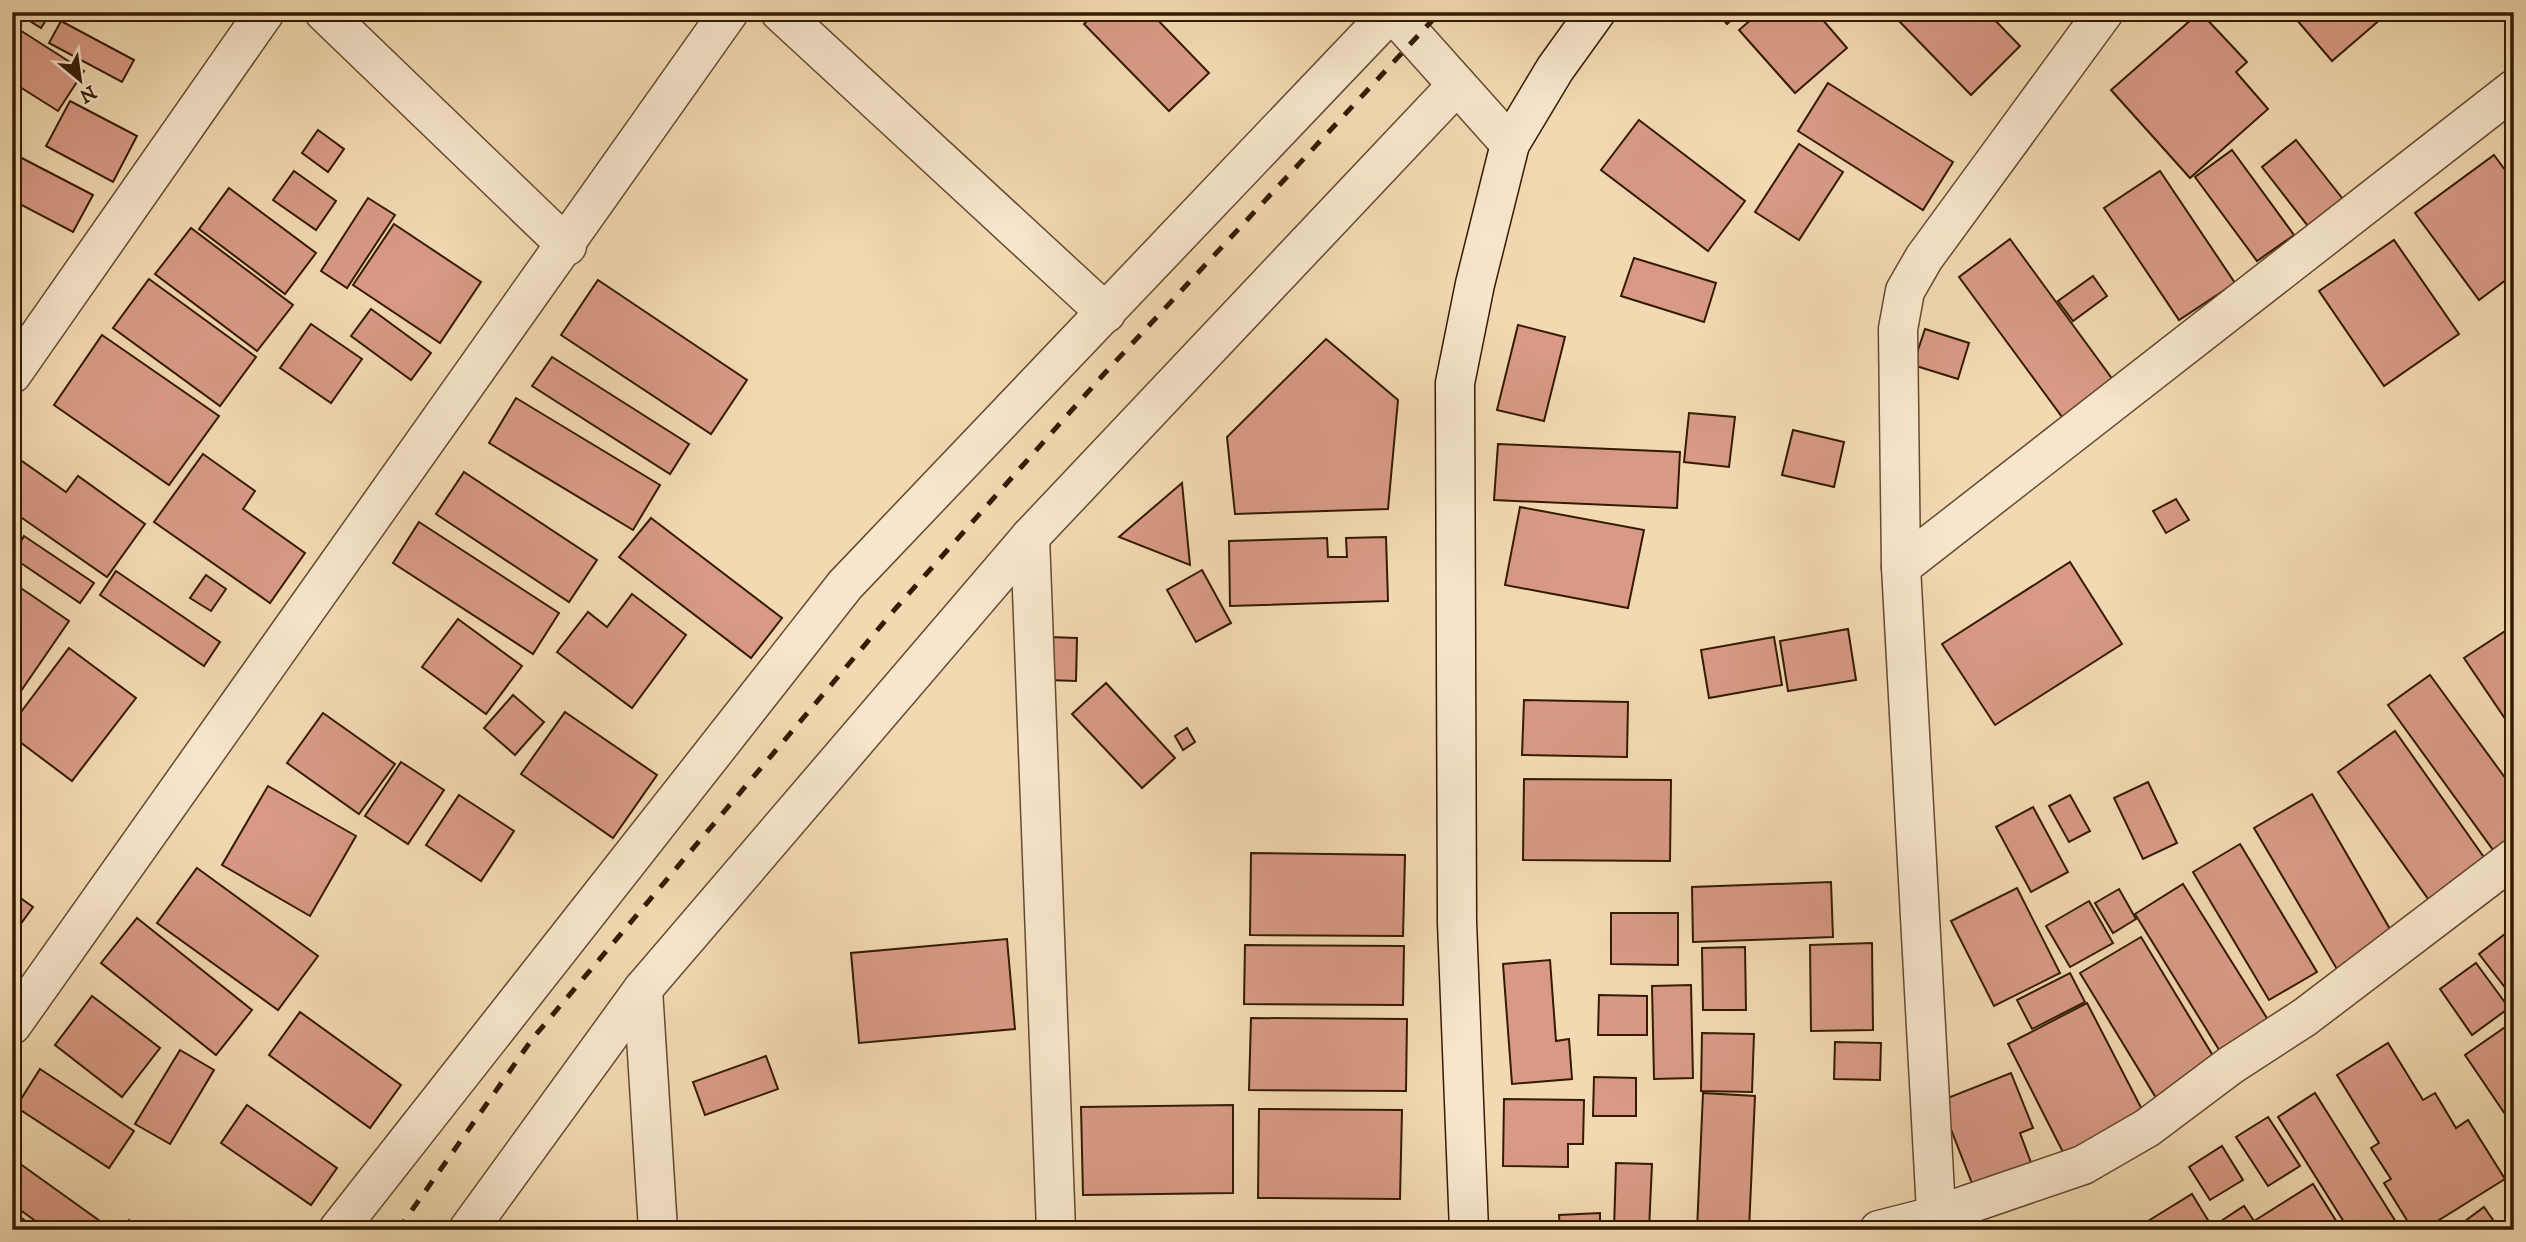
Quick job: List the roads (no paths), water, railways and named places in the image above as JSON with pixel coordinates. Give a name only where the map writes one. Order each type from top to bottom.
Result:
[{"type":"street","points":[[12,374],[265,12]]},
{"type":"street","points":[[324,12],[567,246]]},
{"type":"street","points":[[12,1025],[567,246],[729,12]]},
{"type":"street","points":[[780,12],[1106,313]]},
{"type":"street","points":[[338,1230],[845,585],[1392,12],[1510,144]]},
{"type":"street","points":[[1469,1230],[1457,922],[1455,383],[1478,270],[1510,144],[1555,69],[1596,12]]},
{"type":"street","points":[[1936,1223],[1901,567],[1898,329],[1905,291],[1924,258],[2105,12]]},
{"type":"street","points":[[468,1230],[643,989],[1030,537],[1457,85]]},
{"type":"street","points":[[1901,567],[2514,89]]},
{"type":"street","points":[[1030,537],[1056,1230]]},
{"type":"street","points":[[1879,1230],[1936,1223],[2083,1165],[2147,1128],[2231,1065],[2305,1017],[2514,858]]},
{"type":"street","points":[[643,989],[658,1230]]},
{"type":"railway","points":[[398,1230],[533,1038],[896,608],[1103,375],[1440,12]]}]
